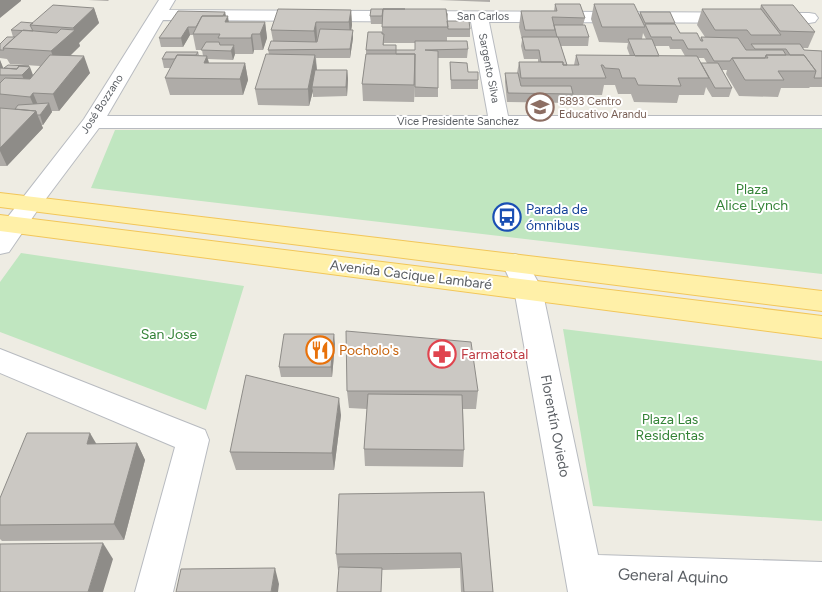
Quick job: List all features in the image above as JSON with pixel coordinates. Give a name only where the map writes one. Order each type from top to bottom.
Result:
[{"type":"main road","name":"Avenida Cacique Lambaré","points":[[0,200],[15,217],[522,276],[822,301]]},
{"type":"main road","name":"Avenida Cacique Lambaré","points":[[522,276],[822,327]]},
{"type":"street","points":[[793,0],[822,30]]},
{"type":"street","name":"San Carlos","points":[[162,8],[358,8],[479,16],[809,18]]},
{"type":"street","name":"José Bozzano","points":[[0,246],[15,217],[93,122],[162,8]]},
{"type":"street","name":"Sargento Silva","points":[[479,16],[499,121]]},
{"type":"street","name":"Vice Presidente Sanchez","points":[[93,122],[822,122]]},
{"type":"street","name":"Florentín Oviedo","points":[[522,276],[585,583]]},
{"type":"street","points":[[0,360],[193,440],[154,592]]},
{"type":"street","name":"General Aquino","points":[[585,583],[822,581]]},
{"type":"green space","name":"Plaza Alice Lynch","points":[[822,129],[822,274],[91,188],[115,130]]},
{"type":"green space","name":"San Jose","points":[[21,253],[244,286],[206,410],[0,332],[0,282]]},
{"type":"green space","name":"Plaza Las Residentas","points":[[563,329],[822,361],[822,521],[593,506]]},
{"type":"building","points":[[555,4],[580,4],[585,18],[552,17],[555,30],[525,30],[521,11],[557,11]]},
{"type":"building","points":[[594,4],[634,4],[645,27],[602,27]]},
{"type":"building","points":[[53,5],[94,8],[73,28],[30,25]]},
{"type":"building","points":[[761,5],[793,5],[815,32],[780,31]]},
{"type":"building","points":[[278,9],[351,10],[349,22],[316,22],[314,31],[271,30]]},
{"type":"building","points":[[371,9],[383,9],[382,16],[370,16]]},
{"type":"building","points":[[383,9],[446,9],[448,27],[382,27]]},
{"type":"building","points":[[702,9],[761,9],[781,35],[751,35],[747,30],[715,30]]},
{"type":"building","points":[[178,11],[225,12],[223,16],[202,16],[196,27],[188,27],[181,38],[159,38]]},
{"type":"building","points":[[640,12],[670,12],[675,23],[645,23]]},
{"type":"building","points":[[202,16],[228,16],[225,22],[265,22],[260,34],[252,34],[251,38],[218,38],[220,34],[193,34]]},
{"type":"building","points":[[447,21],[469,21],[470,29],[448,29]]},
{"type":"building","points":[[21,22],[33,23],[30,25],[33,31],[11,30]]},
{"type":"building","points":[[645,24],[675,24],[680,33],[697,33],[701,41],[703,41],[701,37],[738,38],[746,50],[783,50],[786,55],[766,55],[765,58],[732,58],[730,61],[714,61],[707,49],[688,49],[683,40],[672,40],[671,37],[651,37]]},
{"type":"building","points":[[554,25],[585,25],[589,37],[557,37]]},
{"type":"building","points":[[61,29],[75,30],[51,51],[3,48],[23,30],[57,33]]},
{"type":"building","points":[[320,29],[353,30],[350,49],[268,50],[271,41],[317,42]]},
{"type":"building","points":[[368,32],[382,32],[384,34],[383,45],[396,45],[396,50],[366,50]]},
{"type":"building","points":[[7,37],[15,37],[3,48],[4,50],[0,50],[0,44]]},
{"type":"building","points":[[522,37],[558,37],[567,65],[563,65],[563,62],[541,62],[539,50],[525,50]]},
{"type":"building","points":[[628,39],[652,39],[659,56],[635,56]]},
{"type":"building","points":[[415,41],[467,41],[468,49],[425,50],[438,51],[438,88],[415,87],[415,54],[396,54],[396,50],[415,50]]},
{"type":"building","points":[[206,42],[234,45],[231,51],[201,50]]},
{"type":"building","points":[[751,44],[800,44],[804,50],[822,51],[822,78],[814,78],[816,71],[804,55],[790,55],[786,49],[755,49]]},
{"type":"building","points":[[166,52],[198,52],[196,55],[177,55],[175,59],[162,59]]},
{"type":"building","points":[[266,54],[315,55],[308,89],[255,89]]},
{"type":"building","points":[[366,54],[415,54],[414,85],[362,84]]},
{"type":"building","points":[[50,55],[84,56],[53,94],[33,93],[30,97],[0,94],[0,83],[5,78],[30,79]]},
{"type":"building","points":[[177,55],[207,56],[204,63],[245,63],[240,79],[165,78]]},
{"type":"building","points":[[576,55],[697,56],[709,78],[678,78],[681,86],[638,85],[635,78],[622,78],[619,69],[605,68],[601,65],[606,78],[521,78],[519,62],[563,62],[563,65],[579,65]]},
{"type":"building","points":[[766,55],[804,55],[816,71],[778,71],[784,80],[745,80],[732,58],[768,58]]},
{"type":"building","points":[[450,62],[467,63],[468,72],[478,72],[478,80],[451,80]]},
{"type":"building","points":[[701,63],[718,63],[732,88],[715,88]]},
{"type":"building","points":[[8,65],[29,66],[19,66],[17,69],[4,68]]},
{"type":"building","points":[[19,66],[30,67],[22,75],[0,75],[0,68],[17,69]]},
{"type":"building","points":[[315,70],[347,70],[346,87],[312,87]]},
{"type":"building","points":[[505,73],[518,73],[521,86],[571,86],[573,94],[508,93]]},
{"type":"building","points":[[49,103],[40,115],[37,115],[36,111],[15,109],[18,105]]},
{"type":"building","points":[[0,108],[36,111],[0,148]]},
{"type":"building","points":[[346,331],[471,342],[478,391],[347,391]]},
{"type":"building","points":[[284,334],[334,334],[331,367],[279,367]]},
{"type":"building","points":[[246,375],[339,398],[332,453],[230,452]]},
{"type":"building","points":[[368,394],[462,395],[464,450],[364,449]]},
{"type":"building","points":[[27,433],[90,433],[87,444],[137,443],[114,524],[0,525],[0,498]]},
{"type":"building","points":[[484,492],[493,592],[464,592],[461,553],[336,554],[339,494]]},
{"type":"building","points":[[103,543],[88,592],[0,592],[0,544]]},
{"type":"building","points":[[339,567],[382,568],[381,592],[337,592]]},
{"type":"building","points":[[275,568],[271,592],[176,592],[181,569]]},
{"type":"place","name":"5893 Centro Educativo Arandu","points":[[540,107]]},
{"type":"place","name":"Parada de ómnibus","points":[[507,217]]},
{"type":"place","name":"Pocholo's","points":[[320,350]]},
{"type":"place","name":"Farmatotal","points":[[442,354]]}]
